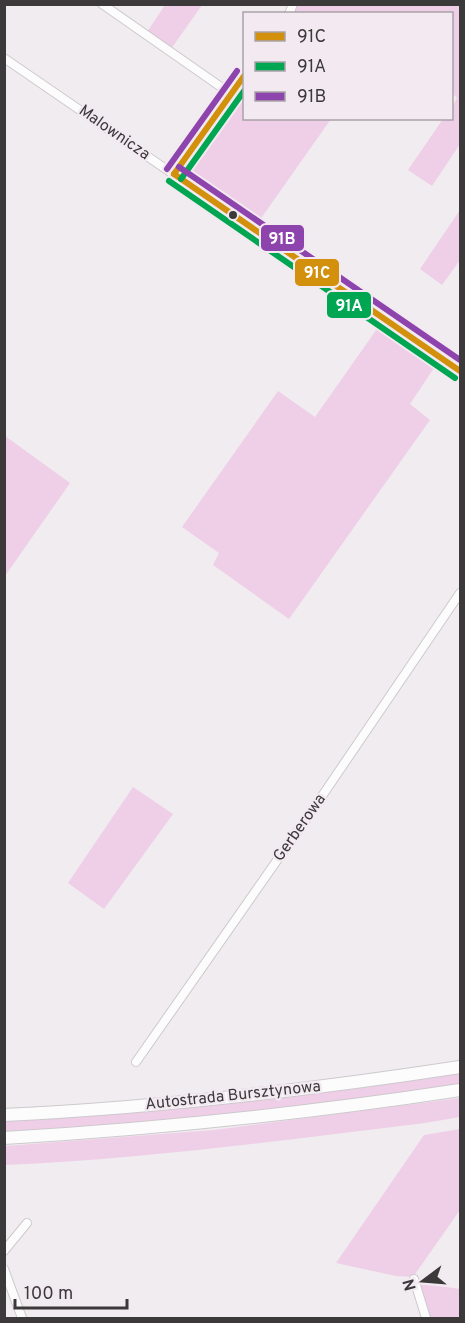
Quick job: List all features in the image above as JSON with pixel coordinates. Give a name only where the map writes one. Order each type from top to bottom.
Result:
[{"type":"highway","name":"Autostrada Bursztynowa","points":[[4,1115],[237,1097],[460,1067]]},
{"type":"highway","name":"Autostrada Bursztynowa","points":[[4,1138],[240,1119],[460,1090]]},
{"type":"street","points":[[102,4],[231,94]]},
{"type":"street","name":"Malownicza","points":[[4,58],[460,371]]},
{"type":"street","points":[[174,174],[243,77]]},
{"type":"street","name":"Gerberowa","points":[[136,1062],[320,799],[460,593]]},
{"type":"street","points":[[4,1251],[27,1223]]},
{"type":"street","points":[[4,1269],[21,1318]]},
{"type":"street","points":[[414,1279],[426,1318]]},
{"type":"shaded area","points":[[165,5],[202,5],[171,49],[147,32]]},
{"type":"shaded area","points":[[296,5],[460,5],[460,144],[432,186],[408,170],[442,120],[453,120],[453,105],[457,98],[453,94],[453,12],[293,12]]},
{"type":"shaded area","points":[[243,82],[243,120],[330,120],[257,224],[238,212],[240,210],[236,207],[232,210],[186,179],[184,173],[191,157]]},
{"type":"shaded area","points":[[460,210],[460,260],[442,285],[420,269]]},
{"type":"shaded area","points":[[379,326],[436,365],[410,404],[430,420],[289,619],[213,565],[219,553],[182,527],[278,391],[315,417]]},
{"type":"shaded area","points":[[5,436],[70,483],[5,576]]},
{"type":"shaded area","points":[[133,787],[173,814],[104,909],[68,883]]},
{"type":"shaded area","points":[[460,1072],[460,1085],[366,1099],[201,1118],[5,1133],[5,1120]]},
{"type":"shaded area","points":[[460,1098],[460,1117],[425,1123],[162,1154],[5,1165],[5,1146],[214,1130]]},
{"type":"shaded area","points":[[460,1129],[460,1210],[413,1277],[396,1276],[336,1263],[424,1135]]},
{"type":"shaded area","points":[[420,1283],[460,1289],[460,1318],[430,1318]]},
{"type":"transit line","name":"91B","points":[[167,169],[237,71]]},
{"type":"transit line","name":"91C","points":[[174,174],[243,77]]},
{"type":"transit line","name":"91A","points":[[181,179],[243,92]]},
{"type":"transit line","name":"91B","points":[[179,167],[460,360]]},
{"type":"transit line","name":"91C","points":[[174,174],[460,371]]},
{"type":"transit line","name":"91A","points":[[169,181],[455,378]]}]
